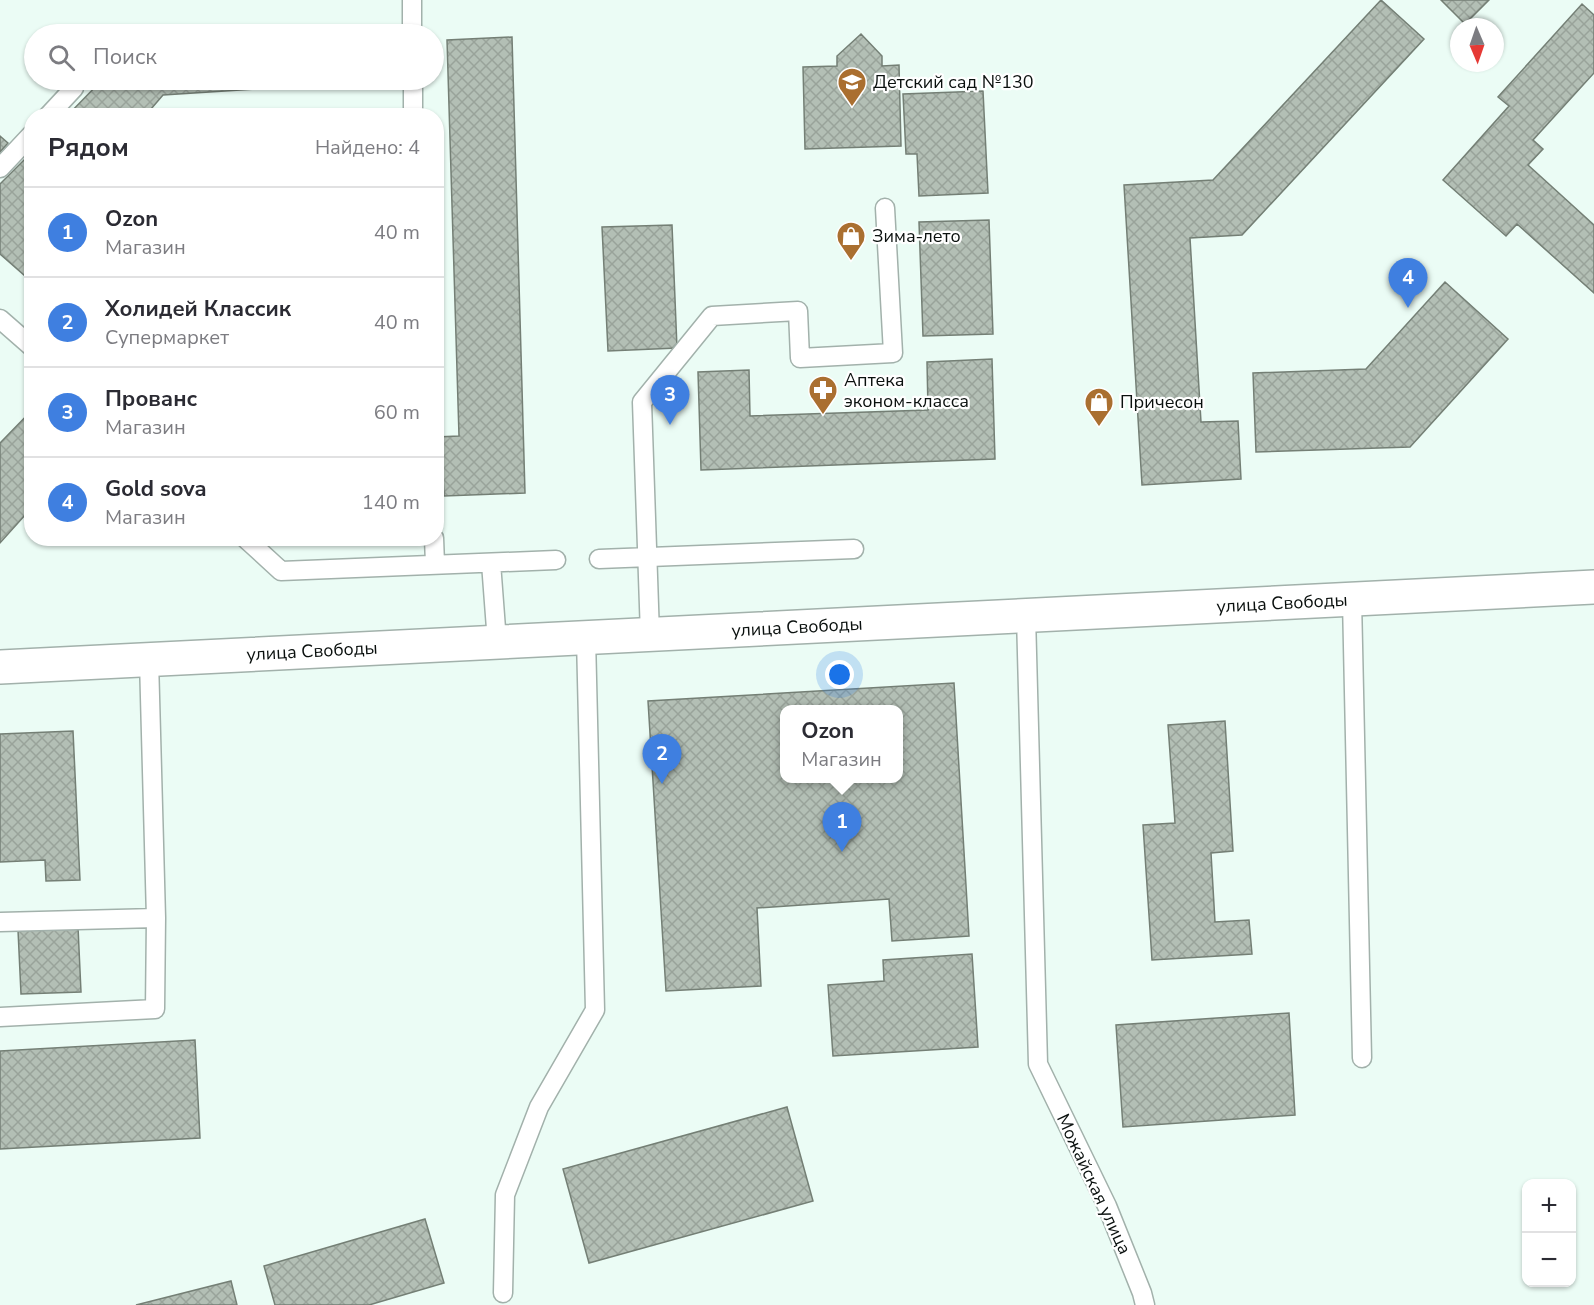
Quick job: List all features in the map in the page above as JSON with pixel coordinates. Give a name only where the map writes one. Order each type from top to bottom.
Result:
[{"type":"street","name":"улица Свободы","points":[[0,667],[1594,587]]},
{"type":"lane","points":[[411,0],[412,24]]},
{"type":"lane","points":[[55,108],[72,90]]},
{"type":"lane","points":[[413,90],[413,108]]},
{"type":"lane","points":[[0,168],[24,142]]},
{"type":"lane","points":[[650,635],[642,402],[712,316],[798,312],[800,358],[893,353],[885,208]]},
{"type":"lane","points":[[0,319],[24,340]]},
{"type":"lane","points":[[254,546],[281,571],[556,560]]},
{"type":"lane","points":[[434,546],[435,564]]},
{"type":"lane","points":[[599,559],[854,549]]},
{"type":"lane","points":[[490,563],[497,642]]},
{"type":"lane","points":[[1352,600],[1362,1058]]},
{"type":"lane","name":"Можайская улица","points":[[1026,616],[1038,1064],[1107,1206],[1145,1305]]},
{"type":"lane","points":[[503,1293],[505,1196],[539,1107],[595,1010],[586,638]]},
{"type":"lane","points":[[0,1017],[155,1009],[156,918],[149,660]]},
{"type":"lane","points":[[0,922],[156,918]]},
{"type":"building","points":[[1381,0],[1424,39],[1242,235],[1190,238],[1201,422],[1238,421],[1241,479],[1142,485],[1124,185],[1213,180]]},
{"type":"building","points":[[1441,0],[1489,0],[1471,18],[1459,18]]},
{"type":"building","points":[[1582,4],[1594,15],[1594,73],[1533,140],[1543,149],[1528,165],[1594,225],[1594,293],[1517,224],[1506,236],[1443,180],[1509,106],[1498,97]]},
{"type":"building","name":"Детский сад №130","points":[[861,34],[882,56],[882,66],[899,65],[901,146],[805,149],[803,67],[837,66],[837,56]]},
{"type":"building","points":[[512,37],[525,493],[444,496],[444,437],[459,436],[447,40]]},
{"type":"building","points":[[92,90],[241,90],[163,95],[152,108],[75,108]]},
{"type":"building","points":[[983,91],[988,193],[919,196],[917,154],[906,154],[903,94]]},
{"type":"building","points":[[0,136],[8,143],[0,152]]},
{"type":"building","points":[[24,160],[24,275],[0,254],[0,184]]},
{"type":"building","points":[[989,220],[993,334],[923,336],[919,222]]},
{"type":"building","points":[[672,225],[677,348],[608,351],[602,227]]},
{"type":"building","points":[[1445,282],[1508,339],[1410,447],[1256,452],[1253,373],[1366,369]]},
{"type":"building","points":[[992,359],[995,459],[701,470],[698,372],[749,370],[750,416],[928,410],[927,362]]},
{"type":"building","points":[[24,418],[24,516],[0,543],[0,443]]},
{"type":"building","points":[[954,683],[969,936],[892,941],[889,899],[757,908],[761,986],[666,991],[648,701]]},
{"type":"building","points":[[1225,721],[1233,851],[1211,853],[1215,922],[1249,920],[1252,954],[1152,960],[1143,825],[1175,823],[1168,725]]},
{"type":"building","points":[[73,731],[80,880],[46,881],[45,860],[0,862],[0,734]]},
{"type":"building","points":[[78,927],[81,992],[21,994],[18,930]]},
{"type":"building","points":[[972,954],[978,1047],[833,1056],[828,985],[884,981],[883,960]]},
{"type":"building","points":[[1289,1013],[1295,1115],[1123,1127],[1116,1025]]},
{"type":"building","points":[[195,1040],[200,1138],[0,1149],[0,1051]]},
{"type":"building","points":[[787,1107],[813,1201],[589,1263],[563,1169]]},
{"type":"building","points":[[425,1219],[444,1283],[369,1305],[275,1305],[264,1266]]},
{"type":"building","points":[[231,1281],[237,1305],[136,1305]]},
{"type":"place","name":"Детский сад №130","points":[[852,108]]},
{"type":"place","name":"Зима-лето","points":[[851,262]]},
{"type":"place","name":"Gold sova","points":[[1408,308]]},
{"type":"place","name":"Аптека эконом-класса","points":[[823,416]]},
{"type":"place","name":"Прованс","points":[[670,425]]},
{"type":"place","name":"Причесон","points":[[1099,428]]},
{"type":"place","name":"Холидей Классик","points":[[662,784]]},
{"type":"place","name":"Ozon","points":[[842,852]]}]
